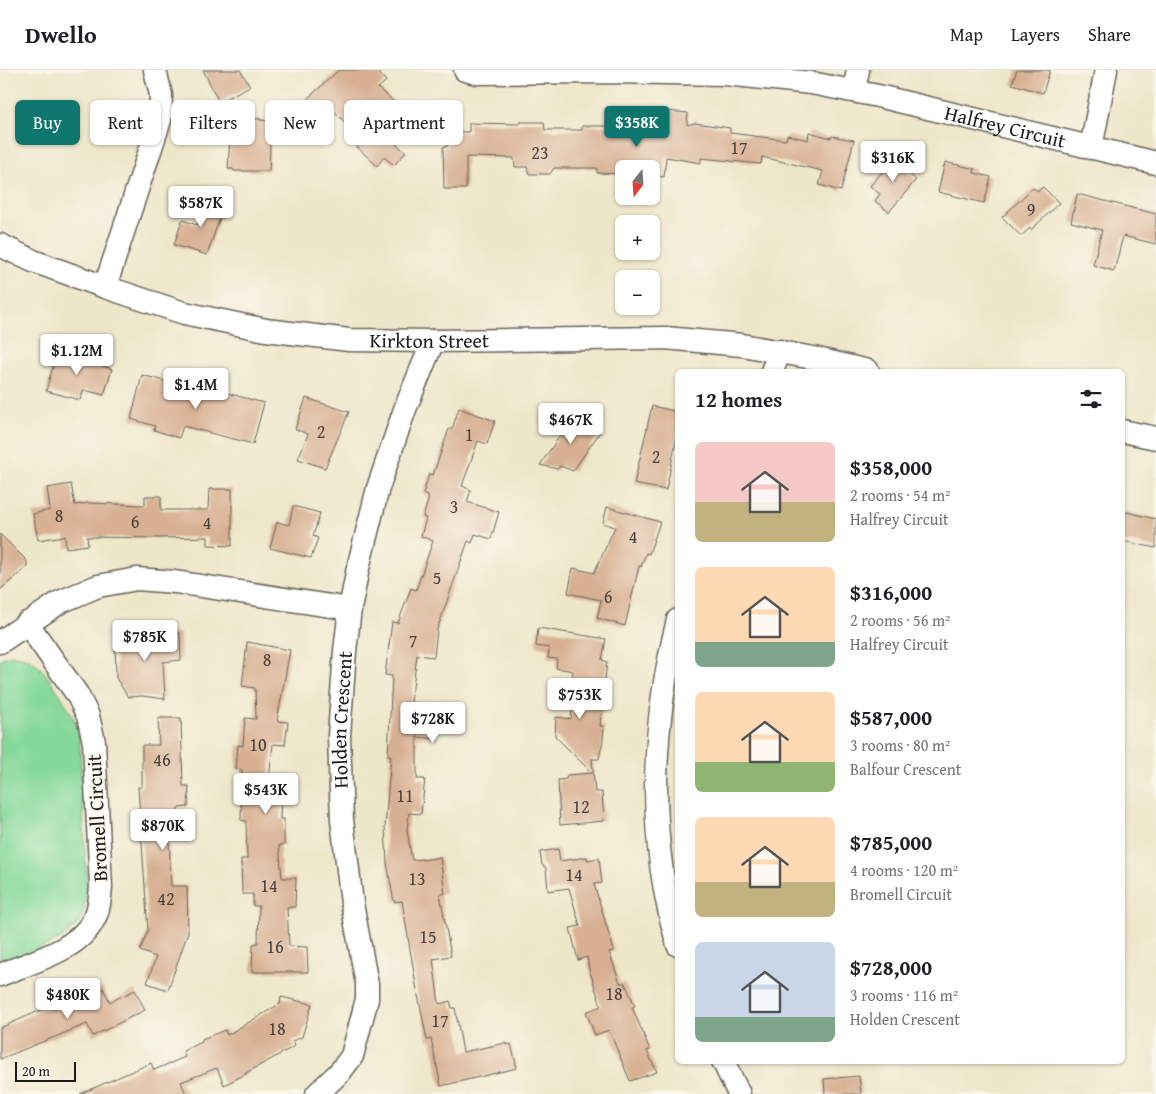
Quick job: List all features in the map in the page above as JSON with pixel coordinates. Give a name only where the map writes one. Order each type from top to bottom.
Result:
[{"type":"street","points":[[105,287],[160,120],[161,95],[155,70]]},
{"type":"street","name":"Halfrey Circuit","points":[[465,70],[476,73],[610,71],[725,74],[811,83],[856,80],[1091,148],[1156,163]]},
{"type":"street","points":[[1091,148],[1106,70]]},
{"type":"street","name":"Kirkton Street","points":[[0,246],[33,261],[184,313],[266,330],[349,340],[433,341],[665,338],[742,345],[776,361],[850,369]]},
{"type":"street","name":"Holden Crescent","points":[[317,1094],[340,1072],[352,1056],[367,1000],[367,984],[352,903],[342,820],[340,736],[345,652],[350,609],[378,488],[433,341]]},
{"type":"street","points":[[1125,433],[1155,439]]},
{"type":"street","points":[[0,642],[60,602],[98,586],[137,579],[175,582],[350,609]]},
{"type":"street","name":"Bromell Circuit","points":[[0,975],[62,950],[76,942],[93,922],[99,905],[101,887],[94,742],[88,716],[77,694],[27,623]]},
{"type":"street","points":[[675,632],[659,719],[655,787],[659,854],[670,919],[675,935]]},
{"type":"street","points":[[724,1064],[738,1094]]},
{"type":"green space","points":[[11,655],[29,659],[42,670],[61,697],[76,727],[80,748],[87,890],[83,914],[79,923],[63,938],[0,966],[0,659]]},
{"type":"building","points":[[203,70],[240,70],[250,86],[223,100],[218,100]]},
{"type":"building","points":[[339,70],[376,70],[386,81],[378,88],[392,100],[344,100],[344,122],[334,111],[334,100],[310,100],[308,98]]},
{"type":"building","points":[[1017,70],[1050,70],[1043,93],[1012,84]]},
{"type":"building","points":[[656,110],[688,113],[687,125],[695,123],[730,128],[730,133],[786,140],[787,135],[808,140],[809,132],[831,138],[832,136],[854,140],[841,191],[819,185],[823,171],[762,157],[761,164],[701,158],[701,163],[666,157],[664,177],[660,176],[660,160],[615,160],[615,174],[597,173],[597,168],[554,168],[550,174],[529,174],[527,167],[515,167],[514,158],[466,157],[466,189],[444,189],[443,147],[463,145],[463,132],[469,132],[469,123],[520,124],[520,122],[544,122],[545,130],[582,130],[582,126],[607,126],[607,123],[655,120]]},
{"type":"building","points":[[255,119],[265,120],[265,145],[270,145],[269,171],[234,171],[233,169],[228,169],[229,145],[255,145]]},
{"type":"building","points":[[355,145],[397,145],[406,152],[394,165],[384,157],[377,166]]},
{"type":"building","points":[[898,154],[911,165],[906,171],[916,180],[889,212],[875,201],[880,194],[870,186]]},
{"type":"building","points":[[945,162],[975,169],[974,173],[991,177],[984,203],[938,192]]},
{"type":"building","points":[[1043,187],[1059,203],[1031,230],[1030,228],[1021,236],[1002,217],[1033,188],[1038,191]]},
{"type":"building","points":[[1077,194],[1156,214],[1156,244],[1123,236],[1114,271],[1093,265],[1102,230],[1071,222]]},
{"type":"building","points":[[206,197],[225,203],[207,255],[174,245],[182,220],[197,225]]},
{"type":"building","points":[[58,348],[86,355],[84,360],[112,369],[104,395],[84,390],[80,400],[46,391]]},
{"type":"building","points":[[142,375],[198,390],[199,387],[206,388],[206,385],[223,390],[223,392],[264,403],[253,444],[183,426],[179,438],[154,430],[155,426],[131,419]]},
{"type":"building","points":[[306,398],[349,412],[325,468],[298,459],[308,434],[295,429]]},
{"type":"building","points":[[652,406],[675,411],[675,446],[666,490],[634,484]]},
{"type":"building","points":[[459,408],[495,421],[487,444],[478,441],[462,486],[471,490],[467,502],[499,512],[491,539],[475,534],[472,543],[468,541],[437,630],[434,657],[417,655],[411,703],[418,703],[418,708],[438,709],[437,739],[417,737],[417,779],[425,779],[421,814],[409,813],[407,830],[412,860],[440,857],[445,894],[440,894],[451,956],[433,959],[439,1004],[450,1001],[452,1008],[455,1008],[463,1052],[506,1043],[506,1045],[511,1044],[517,1068],[441,1086],[431,1039],[427,1040],[402,901],[394,902],[387,863],[385,827],[391,756],[388,755],[392,676],[385,675],[392,622],[398,623],[411,588],[416,590],[433,541],[421,536],[426,518],[423,517],[429,497],[423,494],[429,474],[433,475],[449,429],[452,429]]},
{"type":"building","points":[[574,414],[600,432],[573,471],[560,466],[558,469],[540,465]]},
{"type":"building","points":[[71,484],[75,505],[89,503],[145,505],[145,496],[161,496],[161,510],[208,510],[209,489],[232,489],[232,546],[208,545],[208,537],[87,537],[88,545],[66,548],[65,536],[38,540],[33,514],[50,510],[47,488]]},
{"type":"building","points":[[293,506],[320,513],[313,536],[318,538],[311,558],[270,548],[277,522],[289,525]]},
{"type":"building","points":[[607,507],[660,522],[649,554],[646,553],[641,567],[639,566],[625,626],[597,618],[601,600],[568,593],[573,568],[594,573],[615,527],[603,523]]},
{"type":"building","points":[[1125,512],[1156,519],[1156,548],[1125,542]]},
{"type":"building","points":[[0,534],[27,561],[27,567],[0,590]]},
{"type":"building","points":[[538,628],[606,639],[602,660],[607,662],[600,726],[604,726],[603,740],[599,759],[592,759],[595,792],[602,792],[604,821],[560,825],[558,780],[566,779],[567,775],[592,773],[555,736],[556,717],[571,719],[574,688],[571,687],[573,671],[556,668],[557,659],[548,658],[549,648],[536,646]]},
{"type":"building","points":[[180,633],[181,660],[163,662],[165,699],[142,696],[128,697],[116,678],[115,635]]},
{"type":"building","points":[[247,642],[290,650],[277,721],[288,722],[285,745],[273,744],[268,788],[281,788],[280,819],[284,819],[284,845],[279,845],[282,878],[296,878],[295,907],[287,907],[289,946],[307,947],[308,972],[252,972],[253,944],[258,943],[259,906],[253,906],[253,894],[242,894],[241,859],[247,859],[246,821],[241,820],[242,770],[236,769],[238,745],[243,746],[245,718],[256,719],[255,688],[242,686]]},
{"type":"building","points":[[158,718],[181,718],[183,786],[189,786],[188,807],[178,808],[177,813],[168,813],[171,886],[187,886],[188,932],[168,990],[147,983],[156,957],[140,951],[148,930],[138,787],[142,787],[142,745],[159,745]]},
{"type":"building","points":[[558,849],[560,861],[587,857],[587,860],[599,858],[602,883],[594,884],[614,951],[609,952],[620,983],[625,983],[635,1006],[632,1007],[650,1050],[647,1051],[657,1072],[630,1081],[609,1030],[595,1035],[586,1012],[601,1006],[587,957],[578,960],[570,928],[580,926],[569,888],[548,891],[546,868],[542,865],[540,852]]},
{"type":"building","points":[[103,988],[110,1002],[135,990],[145,1010],[93,1036],[87,1024],[0,1059],[0,1028],[62,1001],[65,1006]]},
{"type":"building","points":[[281,997],[312,1004],[302,1037],[292,1041],[295,1046],[224,1085],[217,1068],[181,1082],[186,1094],[80,1094],[151,1063],[154,1070],[185,1057],[183,1051],[202,1042],[202,1039],[225,1030],[227,1035],[280,1004]]},
{"type":"building","points":[[859,1076],[861,1094],[825,1094],[824,1079]]}]
